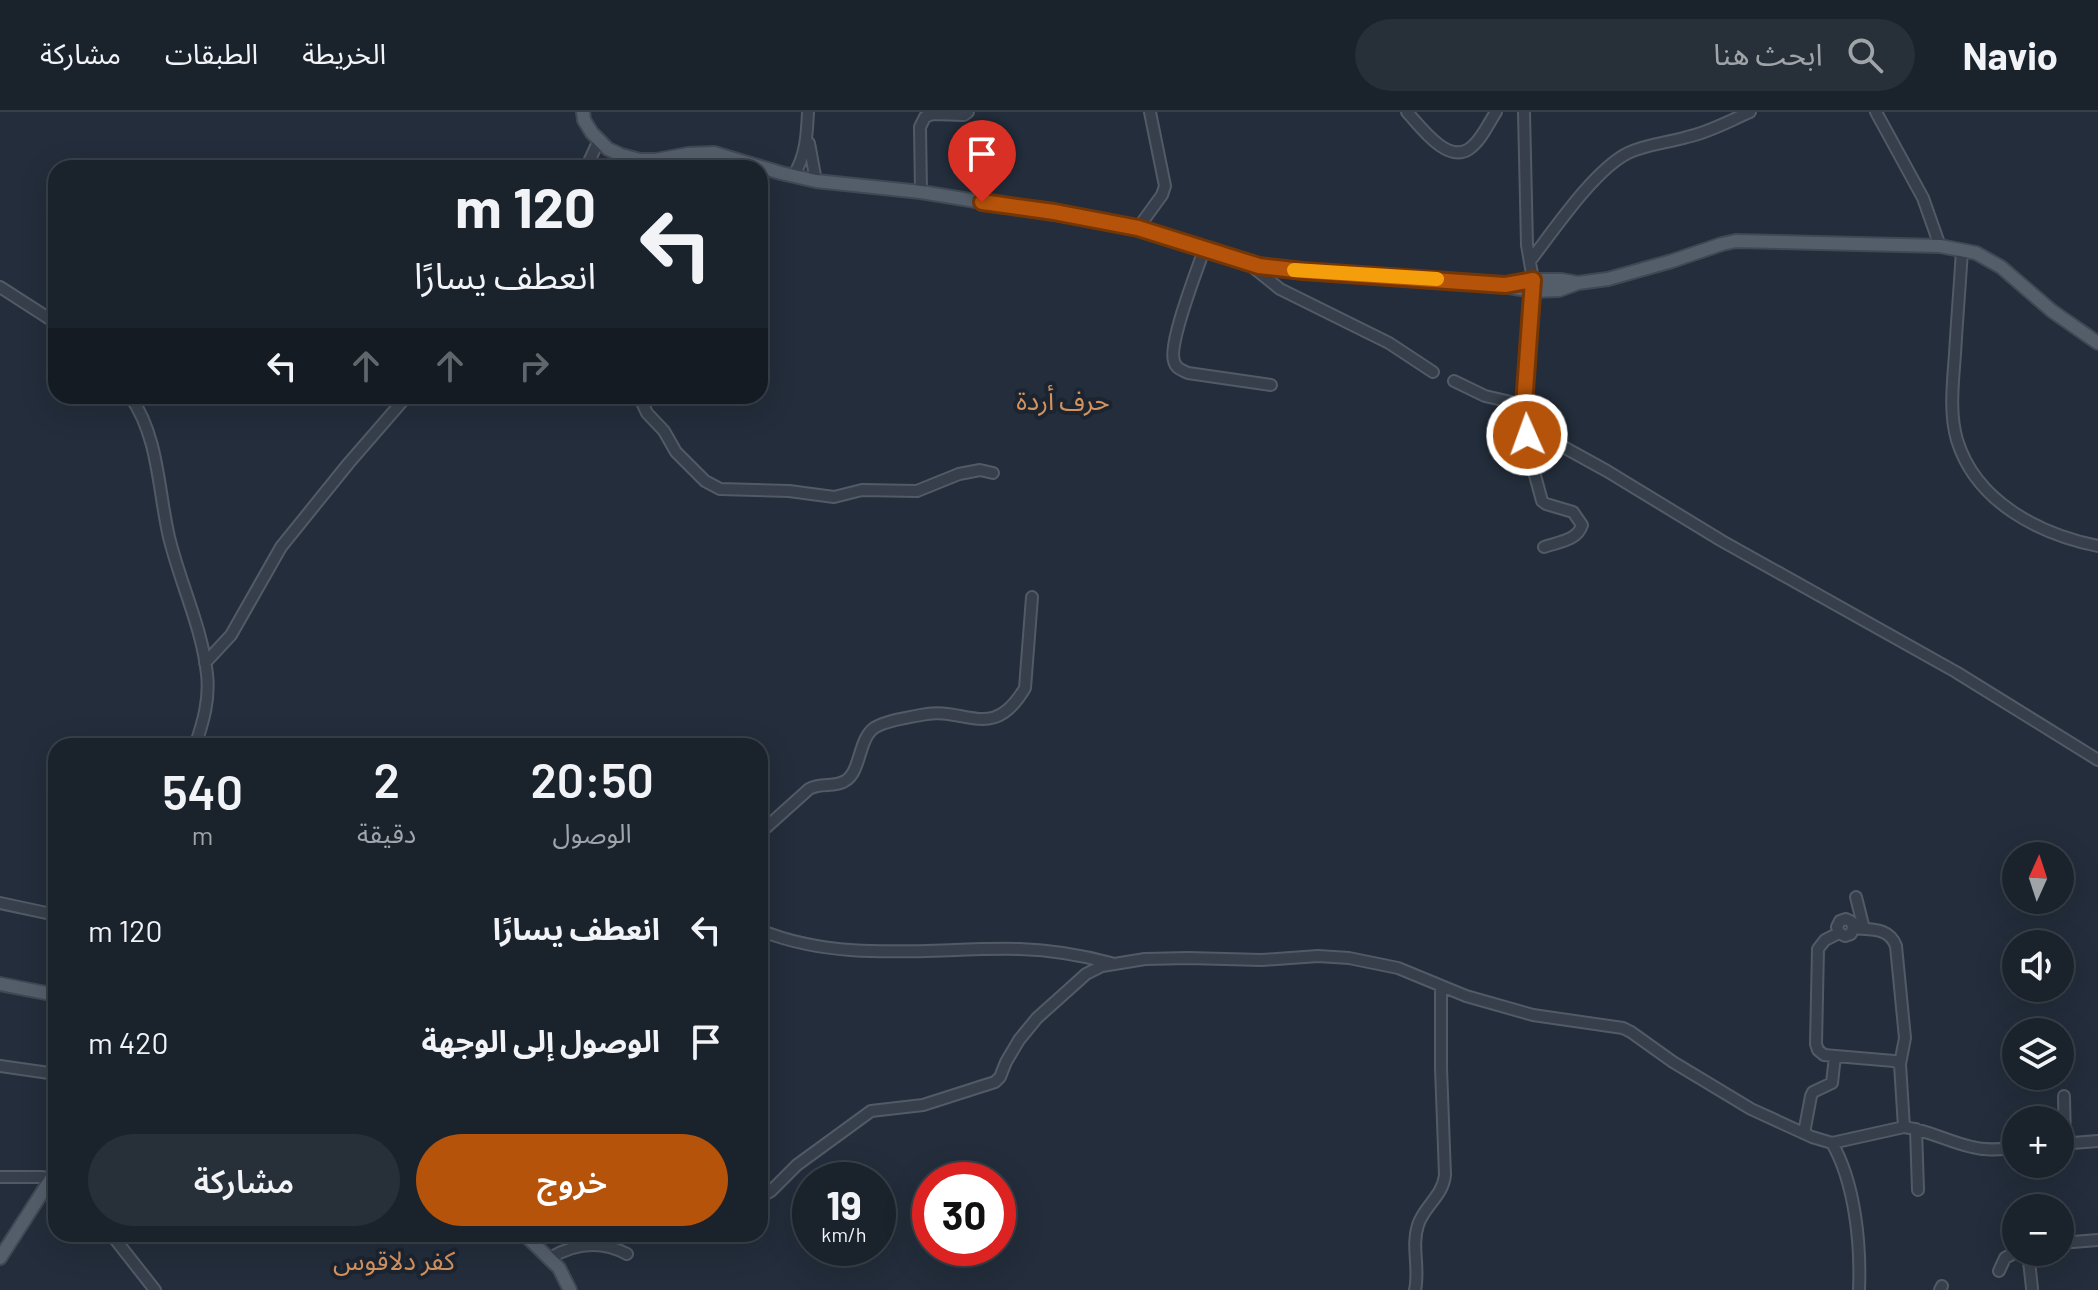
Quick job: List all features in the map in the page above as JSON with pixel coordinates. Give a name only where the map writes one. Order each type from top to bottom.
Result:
[{"type":"main road","points":[[583,112],[584,120],[599,140],[621,155],[640,160]]},
{"type":"main road","points":[[656,160],[714,153],[738,160]]},
{"type":"main road","points":[[768,169],[816,181],[921,192],[1138,228],[1248,262],[1303,271],[1559,290],[1634,272],[1736,241],[1940,246],[1976,253],[2001,267],[2045,305],[2098,343]]},
{"type":"main road","points":[[0,984],[48,993]]},
{"type":"main road","points":[[0,1258],[48,1186]]},
{"type":"main road","points":[[533,1242],[550,1258],[570,1290]]},
{"type":"street","points":[[793,176],[803,153],[808,112]]},
{"type":"street","points":[[921,192],[920,127],[925,117],[933,114],[964,115],[968,112]]},
{"type":"street","points":[[1138,228],[1165,186],[1150,112]]},
{"type":"street","points":[[1407,112],[1438,144],[1447,150],[1459,152],[1472,146],[1496,112]]},
{"type":"street","points":[[1524,112],[1527,245],[1532,286],[1524,405],[1528,423],[1527,446],[1542,501],[1573,512],[1582,525],[1573,537],[1544,547]]},
{"type":"street","points":[[1530,261],[1589,187],[1621,158],[1641,147],[1711,130],[1750,112]]},
{"type":"street","points":[[1876,112],[1923,198],[1940,246]]},
{"type":"street","points":[[807,125],[816,181]]},
{"type":"street","points":[[590,160],[599,140]]},
{"type":"street","points":[[1204,250],[1184,307],[1173,354],[1175,363],[1188,373],[1271,385]]},
{"type":"street","points":[[1962,250],[1952,399],[1957,440],[1968,466],[1982,487],[2018,516],[2071,540],[2098,546]]},
{"type":"street","points":[[1248,262],[1280,289],[1389,343],[1433,372]]},
{"type":"street","points":[[0,287],[48,318]]},
{"type":"street","points":[[1454,381],[1485,396],[1524,405]]},
{"type":"street","points":[[135,404],[150,436],[169,536],[205,663],[207,704],[197,738]]},
{"type":"street","points":[[205,663],[231,635],[281,547],[400,404]]},
{"type":"street","points":[[643,404],[676,452],[705,481],[720,489],[789,491],[834,497],[862,490],[917,491],[959,474],[980,470],[993,473]]},
{"type":"street","points":[[1528,423],[1540,434],[1722,541],[1956,672],[2098,760]]},
{"type":"street","points":[[768,826],[815,785],[845,781],[853,770],[867,734],[878,726],[931,713],[980,719],[997,717],[1005,712],[1020,698],[1025,688],[1032,597]]},
{"type":"street","points":[[1856,897],[1859,929]]},
{"type":"street","points":[[0,903],[48,913]]},
{"type":"street","points":[[1900,1064],[1821,1053],[1816,1044],[1818,949],[1825,940],[1839,933],[1838,924],[1843,920],[1849,920],[1859,929],[1884,931],[1892,936],[1896,946],[1905,1038],[1900,1064],[1918,1190]]},
{"type":"street","points":[[768,933],[796,941],[866,950],[1043,950],[1113,963]]},
{"type":"street","points":[[768,1193],[805,1158],[871,1111],[923,1105],[995,1082],[1019,1040],[1037,1018],[1086,974],[1113,963],[1165,958],[1262,960],[1331,956],[1398,968],[1441,987],[1533,1015],[1623,1028],[1751,1109],[1832,1143],[1910,1128],[1972,1147],[2002,1148]]},
{"type":"street","points":[[1415,1290],[1417,1227],[1442,1189],[1445,1175],[1441,987]]},
{"type":"street","points":[[1804,1133],[1811,1096],[1832,1083],[1835,1056]]},
{"type":"street","points":[[0,1066],[48,1073]]},
{"type":"street","points":[[2064,1096],[2064,1106]]},
{"type":"street","points":[[2074,1143],[2098,1141]]},
{"type":"street","points":[[1832,1143],[1841,1158],[1851,1194],[1859,1290]]},
{"type":"street","points":[[0,1177],[48,1176]]},
{"type":"street","points":[[2074,1242],[2098,1240]]},
{"type":"street","points":[[117,1242],[155,1290]]},
{"type":"street","points":[[550,1258],[566,1249],[585,1245],[613,1248],[627,1254]]},
{"type":"street","points":[[1999,1271],[2002,1264]]},
{"type":"street","points":[[2030,1266],[2032,1288]]},
{"type":"slow traffic","points":[[1294,270],[1437,279]]},
{"type":"district","name":"حرف أردة","points":[[1063,399]]},
{"type":"district","name":"كفر دلاقوس","points":[[394,1259]]},
{"type":"route","points":[[982,202],[1138,228],[1259,266],[1505,285],[1533,280],[1524,405],[1527,435]]}]
